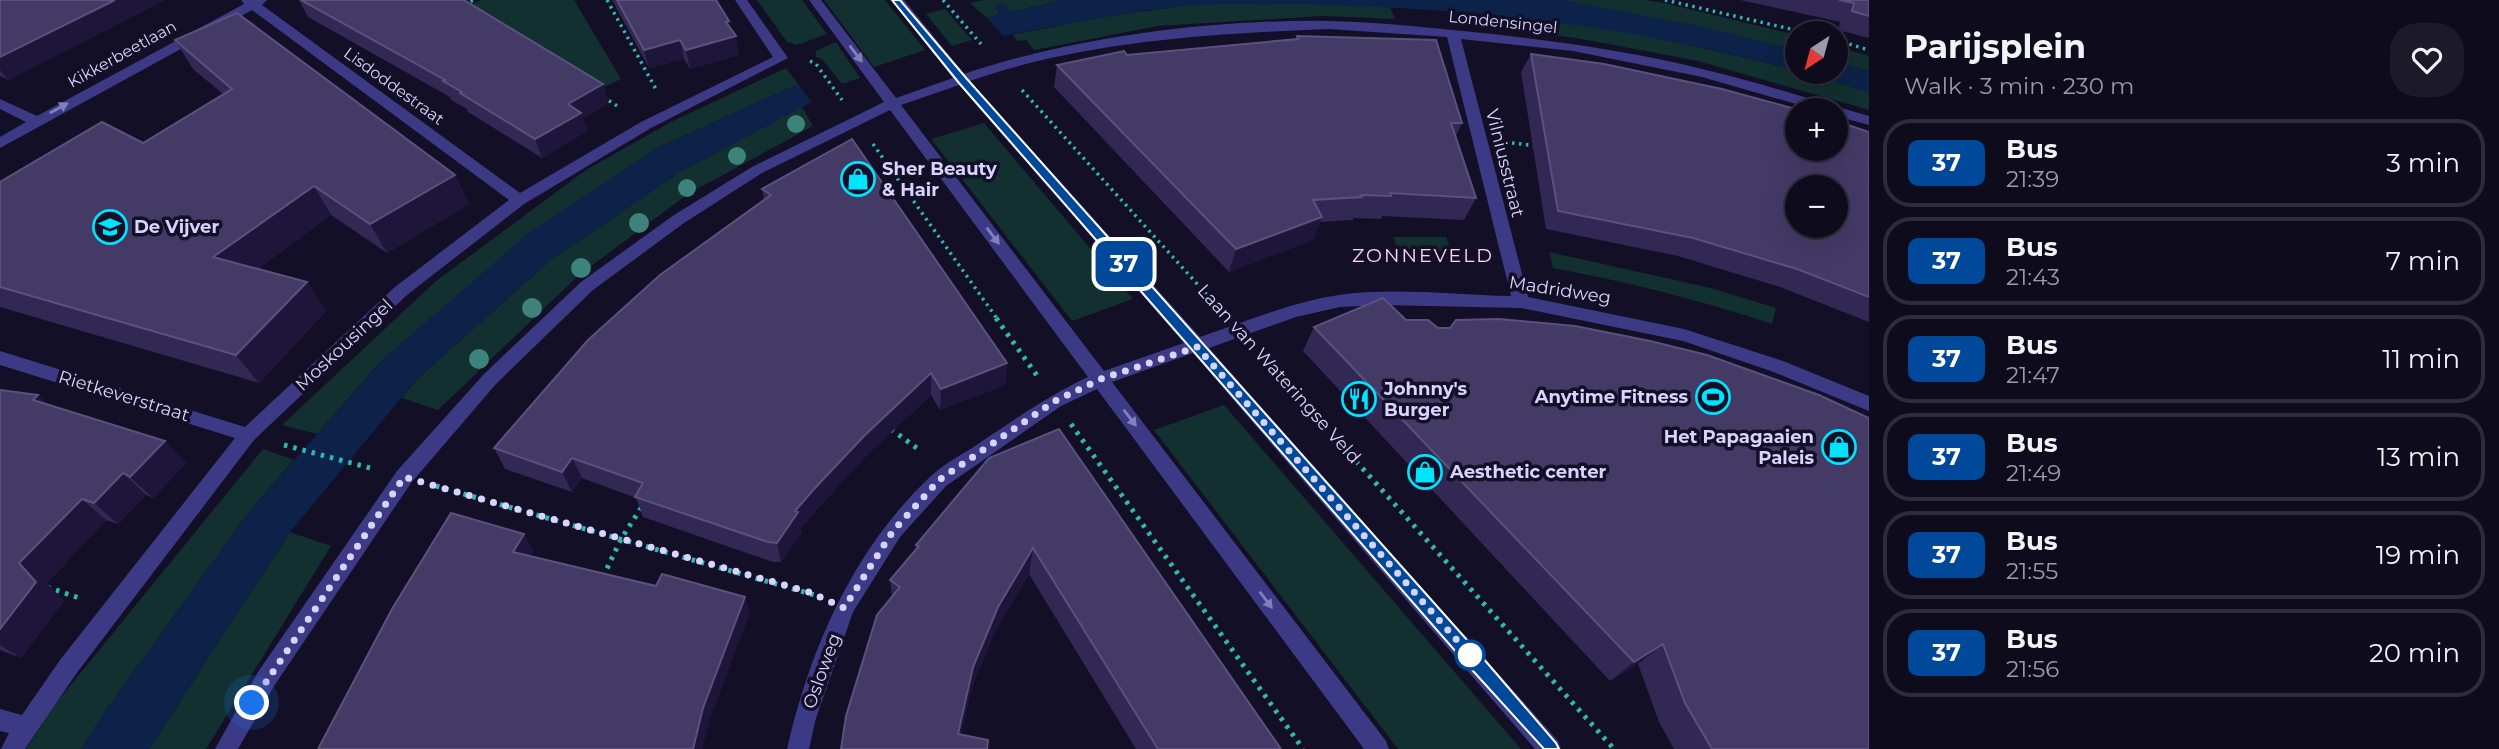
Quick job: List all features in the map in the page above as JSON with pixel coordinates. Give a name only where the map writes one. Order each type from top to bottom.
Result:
[{"type":"street","name":"Moskousingel","points":[[12,749],[68,667],[248,435],[401,291],[519,200],[646,125],[781,58],[741,0]]},
{"type":"street","points":[[814,0],[1378,749]]},
{"type":"street","points":[[897,0],[963,81],[1550,749]]},
{"type":"street","name":"Kikkerbeetlaan","points":[[0,143],[35,121],[254,1]]},
{"type":"street","name":"Lisdoddestraat","points":[[254,1],[519,200]]},
{"type":"street","name":"Londensingel","points":[[963,81],[1001,66],[1119,41],[1226,29],[1329,25],[1573,47],[1691,71],[1869,121]]},
{"type":"street","name":"Vilniusstraat","points":[[1452,34],[1521,303]]},
{"type":"street","points":[[226,749],[266,680],[404,477],[490,379],[587,286],[679,219],[757,170],[894,103],[963,81]]},
{"type":"street","points":[[0,103],[35,121]]},
{"type":"street","points":[[1381,299],[1401,317]]},
{"type":"street","name":"Madridweg","points":[[1197,347],[1294,311],[1340,301],[1381,299],[1521,303],[1684,335],[1777,366],[1869,404]]},
{"type":"street","points":[[1101,379],[1197,347]]},
{"type":"street","name":"Rietkeverstraat","points":[[0,358],[248,435]]},
{"type":"street","name":"Osloweg","points":[[797,749],[805,718],[844,608],[893,531],[939,480],[1055,401],[1101,379]]},
{"type":"street","points":[[0,720],[26,727]]},
{"type":"path","points":[[471,13],[459,5],[474,0]]},
{"type":"path","points":[[607,0],[669,113]]},
{"type":"path","points":[[944,1],[953,0]]},
{"type":"path","points":[[1665,0],[1785,28]]},
{"type":"path","name":"Laan van Wateringse Veld","points":[[944,1],[1614,749]]},
{"type":"path","points":[[1848,44],[1869,50]]},
{"type":"path","points":[[599,95],[646,125]]},
{"type":"path","points":[[1479,138],[1543,146]]},
{"type":"path","points":[[886,425],[918,449]]},
{"type":"path","points":[[272,441],[359,465]]},
{"type":"path","points":[[404,477],[809,592],[844,608]]},
{"type":"path","points":[[597,588],[621,539],[651,493]]},
{"type":"path","points":[[38,583],[113,609]]},
{"type":"green space","points":[[482,0],[574,0],[621,79],[598,90],[466,6]]},
{"type":"green space","points":[[757,0],[802,0],[827,34],[797,45],[787,42]]},
{"type":"green space","points":[[824,0],[885,0],[925,50],[874,67]]},
{"type":"green space","points":[[983,0],[1063,0],[1011,12],[1004,4],[995,5],[1000,14],[987,18],[970,3]]},
{"type":"green space","points":[[1281,0],[1398,3],[1399,7],[1390,7],[1395,19],[1323,16],[1158,26],[1034,50],[1026,40],[1018,41],[1012,35],[1108,16],[1190,5]]},
{"type":"green space","points":[[1562,0],[1645,0],[1664,3],[1785,32],[1785,47]]},
{"type":"green space","points":[[945,9],[972,40],[952,46],[926,14]]},
{"type":"green space","points":[[1511,13],[1647,36],[1736,55],[1785,68],[1785,84],[1842,84],[1869,92],[1869,110],[1848,104],[1848,98],[1827,98],[1698,61],[1582,39],[1516,30]]},
{"type":"green space","points":[[836,42],[860,78],[842,84],[822,59],[816,57],[816,51]]},
{"type":"green space","points":[[1848,50],[1869,56],[1869,71],[1848,65]]},
{"type":"green space","points":[[786,68],[798,84],[657,148],[384,358],[317,434],[282,425],[436,281],[586,170],[671,122]]},
{"type":"green space","points":[[802,107],[813,126],[688,194],[579,275],[438,410],[402,398],[417,379],[552,259],[680,172]]},
{"type":"green space","points":[[984,123],[1133,299],[1072,321],[931,139]]},
{"type":"green space","points":[[1393,237],[1446,237],[1454,259],[1402,259]]},
{"type":"green space","points":[[1549,252],[1711,288],[1776,308],[1772,324],[1664,292],[1553,268]]},
{"type":"green space","points":[[1224,405],[1521,749],[1398,749],[1154,430]]},
{"type":"green space","points":[[263,449],[294,460],[249,512],[106,710],[81,749],[26,749],[56,703]]},
{"type":"green space","points":[[290,532],[331,546],[206,749],[149,749]]},
{"type":"water","points":[[1063,0],[1562,0],[1699,26],[1785,47],[1785,68],[1648,37],[1573,25],[1420,9],[1343,5],[1191,5],[1003,36],[987,18],[1000,14],[994,5],[1004,4],[1012,12]]},
{"type":"water","points":[[1848,65],[1869,71],[1869,92],[1841,84],[1848,84]]},
{"type":"water","points":[[798,84],[812,102],[680,172],[552,259],[417,379],[290,532],[149,749],[81,749],[106,710],[249,512],[384,358],[531,231],[657,148]]},
{"type":"building","points":[[0,0],[115,0],[0,57]]},
{"type":"building","points":[[301,0],[464,0],[603,84],[568,104],[581,113],[535,139],[460,93],[462,92],[443,81],[445,80]]},
{"type":"building","points":[[617,0],[716,0],[736,36],[686,50],[680,40],[644,50]]},
{"type":"building","points":[[1839,0],[1869,0],[1869,16],[1852,11],[1854,3]]},
{"type":"building","name":"De Vijver","points":[[237,13],[455,175],[370,224],[314,186],[213,257],[307,282],[236,355],[0,287],[0,182],[102,122],[143,143],[232,89],[175,40]]},
{"type":"building","points":[[1297,36],[1436,40],[1462,123],[1451,123],[1476,198],[1390,193],[1391,196],[1361,195],[1362,197],[1313,200],[1322,217],[1236,249],[1057,65],[1124,51],[1127,55],[1298,39]]},
{"type":"building","points":[[1531,54],[1604,64],[1722,89],[1785,106],[1785,161],[1848,161],[1848,125],[1869,132],[1869,297],[1797,269],[1693,238],[1558,211]]},
{"type":"building","points":[[852,139],[1007,363],[941,389],[931,373],[864,436],[815,488],[795,511],[798,512],[777,543],[635,497],[643,483],[572,458],[562,472],[494,448],[588,340],[660,275],[771,195],[762,189]]},
{"type":"building","points":[[1383,298],[1406,320],[1428,320],[1438,328],[1450,328],[1456,320],[1499,319],[1575,326],[1707,355],[1819,395],[1869,418],[1869,749],[1712,749],[1685,703],[1663,644],[1634,662],[1314,327]]},
{"type":"building","points":[[0,390],[38,395],[33,400],[165,441],[130,477],[123,473],[94,503],[82,499],[19,563],[36,582],[0,629]]},
{"type":"building","points":[[1059,429],[1281,749],[1158,749],[1033,548],[998,607],[973,667],[958,734],[988,740],[987,749],[841,749],[846,716],[877,615],[900,587],[890,580],[989,458]]},
{"type":"building","points":[[451,513],[524,534],[513,552],[656,586],[662,574],[745,597],[703,708],[693,749],[318,749],[392,609]]},
{"type":"bus line","name":"37","points":[[897,0],[963,81],[1550,749]]},
{"type":"place","name":"Sher Beauty & Hair","points":[[858,179]]},
{"type":"place","name":"De Vijver","points":[[110,227]]},
{"type":"place","name":"Anytime Fitness","points":[[1713,397]]},
{"type":"place","name":"Johnny's Burger","points":[[1359,399]]},
{"type":"place","name":"Het Papagaaien Paleis","points":[[1839,447]]},
{"type":"place","name":"Aesthetic center","points":[[1425,472]]},
{"type":"district","name":"ZONNEVELD","points":[[1423,255]]},
{"type":"route","points":[[252,703],[404,477],[809,592],[844,608],[893,531],[939,480],[1055,401],[1101,379],[1197,347],[1470,655]]}]
